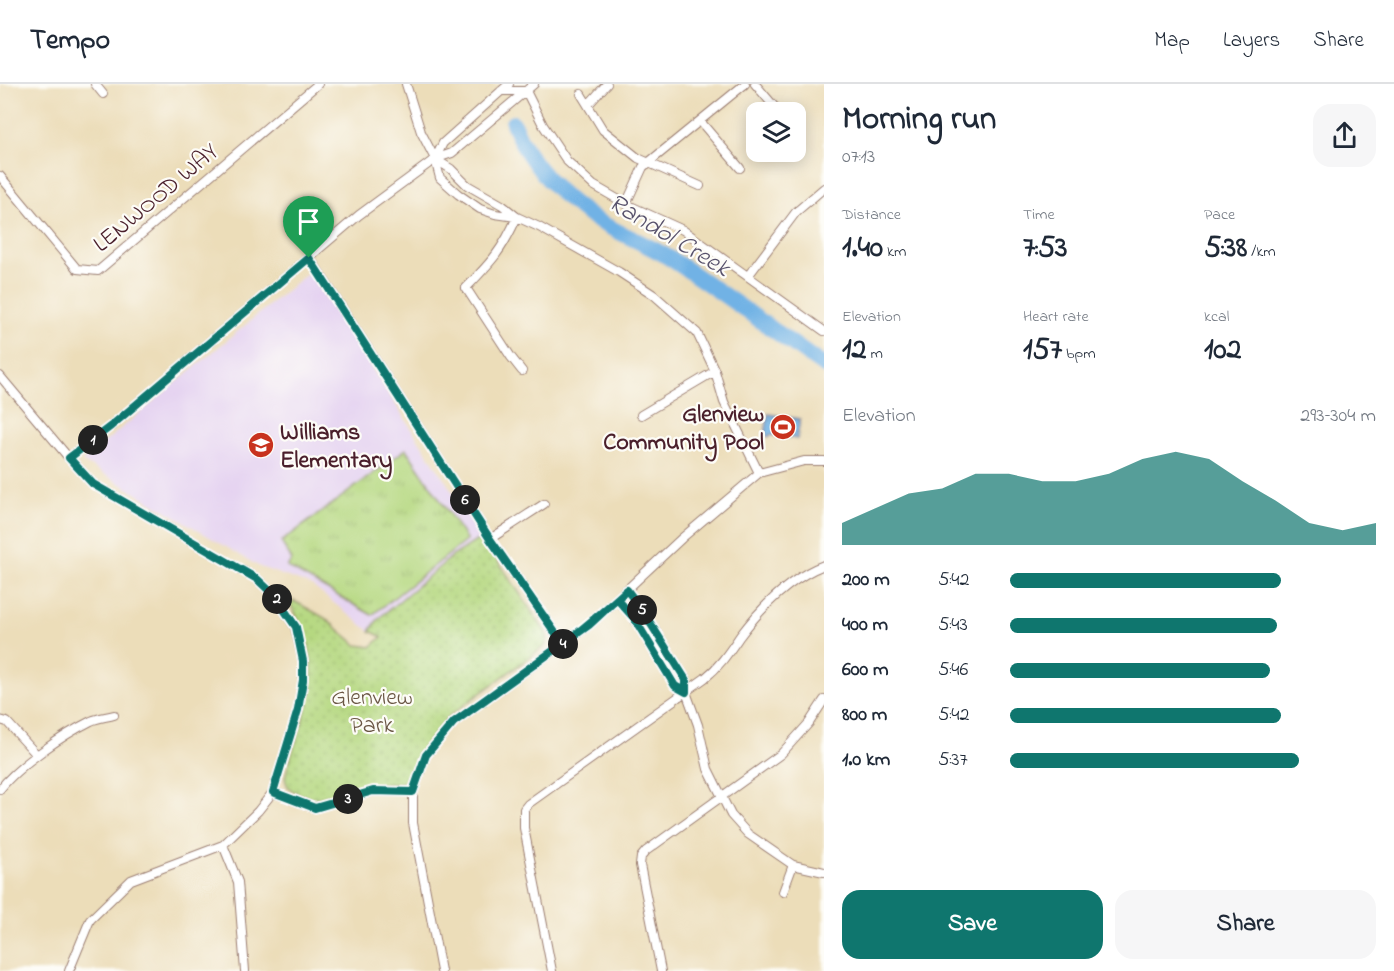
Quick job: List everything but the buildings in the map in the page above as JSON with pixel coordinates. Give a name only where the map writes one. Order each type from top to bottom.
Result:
[{"type":"street","points":[[95,84],[103,94]]},
{"type":"street","name":"LENWOOD WAY","points":[[0,176],[77,269],[98,271],[318,84]]},
{"type":"street","points":[[406,84],[421,132],[435,159],[440,178],[480,209],[517,217]]},
{"type":"street","points":[[435,159],[443,143],[510,84]]},
{"type":"street","points":[[69,458],[111,426],[359,215],[435,159],[452,153],[526,88],[534,84]]},
{"type":"street","points":[[588,105],[607,84]]},
{"type":"street","points":[[626,204],[643,167],[745,84]]},
{"type":"street","points":[[755,84],[770,102]]},
{"type":"street","points":[[501,91],[526,88]]},
{"type":"street","points":[[526,88],[543,125],[567,161],[593,185],[626,204],[683,230],[824,331]]},
{"type":"street","points":[[581,94],[603,130],[638,158],[700,186]]},
{"type":"street","points":[[700,121],[740,168]]},
{"type":"street","points":[[435,159],[451,169],[467,185],[502,205],[517,217],[619,272],[654,295],[698,333],[715,371],[724,402],[759,473]]},
{"type":"street","points":[[748,276],[796,212],[824,188]]},
{"type":"street","points":[[517,217],[496,257],[466,288],[522,371]]},
{"type":"street","points":[[309,258],[490,539],[563,644]]},
{"type":"street","points":[[641,415],[715,371]]},
{"type":"street","points":[[0,376],[93,484],[257,579],[274,595],[296,627],[303,661],[303,680],[298,710],[273,792],[258,811],[223,845],[131,880],[90,920],[69,971]]},
{"type":"street","points":[[441,971],[413,823],[413,792],[426,755],[454,722],[589,625],[682,538],[759,473],[804,462],[824,461]]},
{"type":"street","points":[[490,539],[544,504]]},
{"type":"street","points":[[552,971],[524,828],[524,809],[717,668],[752,621],[785,588],[824,565]]},
{"type":"street","points":[[627,590],[686,680],[686,692],[698,725],[708,769],[731,814],[748,834],[793,865],[824,872]]},
{"type":"street","points":[[617,599],[634,618],[675,686],[686,692]]},
{"type":"street","points":[[661,971],[640,865],[641,857],[646,851],[781,754],[809,723],[824,700]]},
{"type":"street","points":[[0,789],[9,778],[37,755],[93,720],[114,715]]},
{"type":"street","points":[[0,720],[7,722],[37,755]]},
{"type":"street","points":[[273,792],[315,808],[373,791],[413,792]]},
{"type":"street","points":[[223,845],[238,882],[245,971]]},
{"type":"street","points":[[783,892],[793,865]]},
{"type":"shaded area","name":"Williams Elementary","points":[[309,272],[482,537],[451,557],[378,619],[370,631],[311,585],[260,567],[82,461]]},
{"type":"green space","points":[[406,449],[467,540],[372,615],[287,567],[292,560],[281,542]]},
{"type":"green space","name":"Glenview Park","points":[[482,537],[545,631],[548,639],[545,646],[448,717],[423,748],[405,782],[362,786],[315,798],[291,790],[287,786],[285,777],[306,710],[312,671],[303,629],[290,604],[294,601],[325,618],[357,645],[371,647],[382,637],[370,631],[378,619],[451,557]]},
{"type":"water","name":"Glenview Community Pool","points":[[768,414],[800,419],[797,439],[765,436]]},
{"type":"waterway","name":"Randol Creek","points":[[513,123],[527,152],[547,178],[572,202],[598,221],[671,259],[824,366]]},
{"type":"place","name":"Glenview Community Pool","points":[[783,427]]},
{"type":"place","name":"Williams Elementary","points":[[261,445]]},
{"type":"route","points":[[309,258],[111,426],[69,458],[93,484],[257,579],[274,595],[296,627],[303,661],[303,680],[298,710],[273,792],[315,808],[373,791],[413,792],[426,755],[454,722],[554,651],[589,625],[617,599],[634,618],[675,686],[686,692],[686,680],[627,590],[617,599],[589,625],[563,644],[490,539],[309,258]]}]
